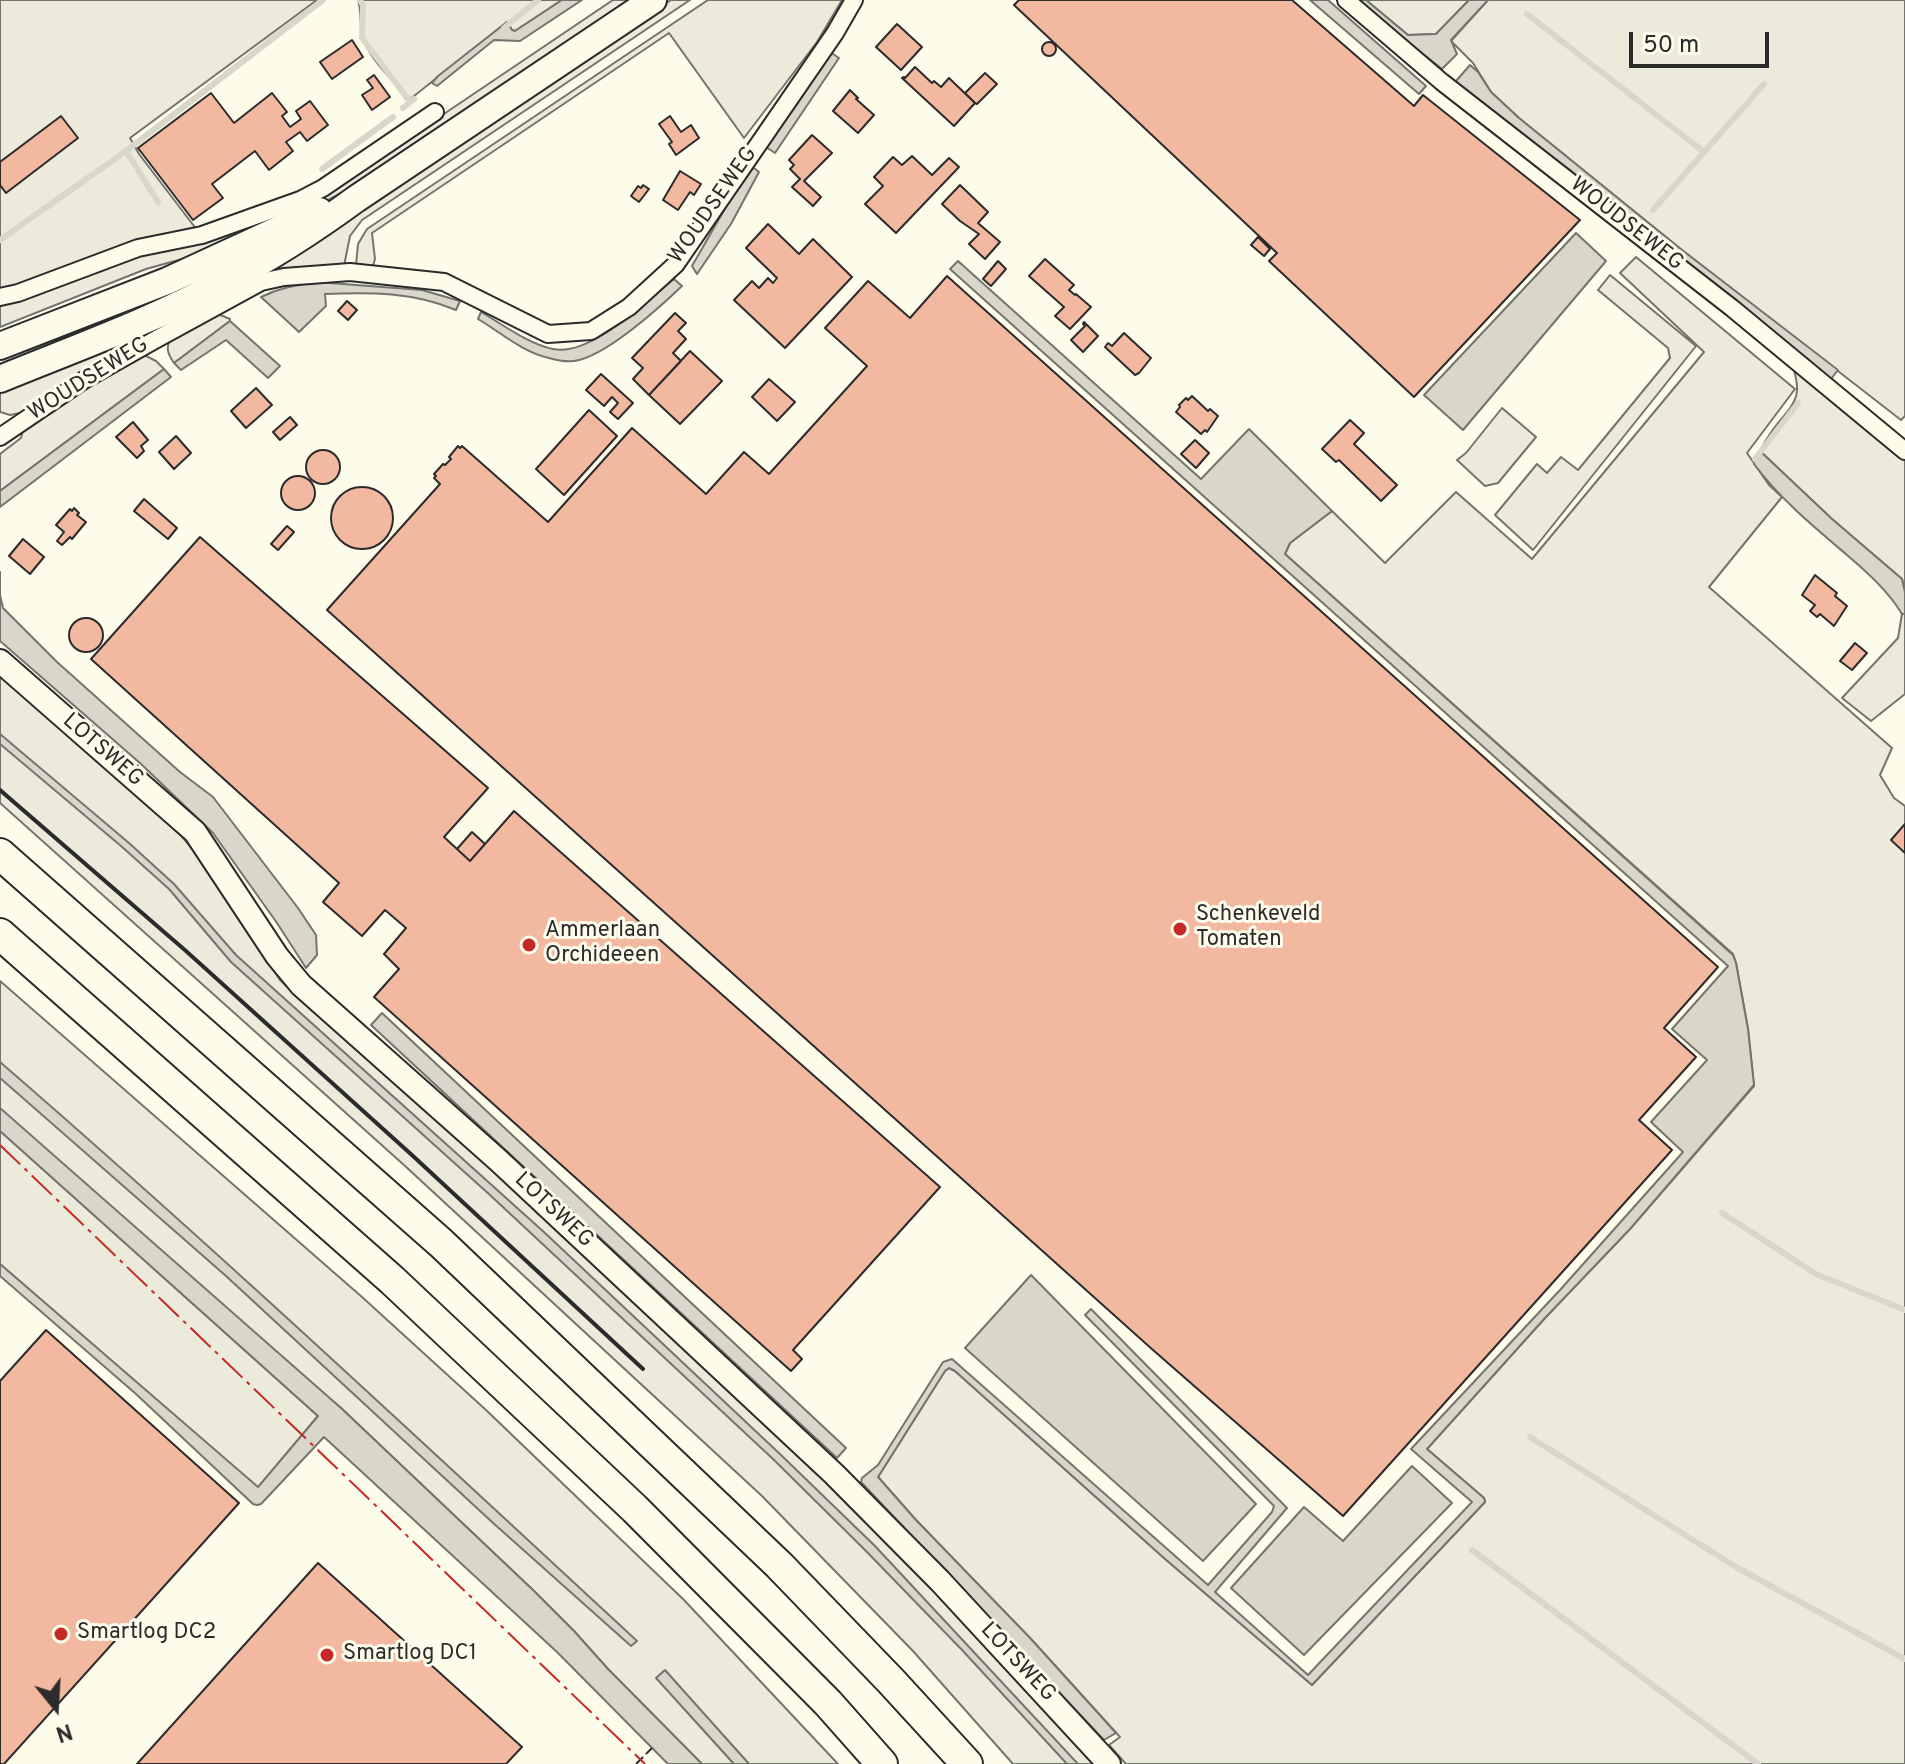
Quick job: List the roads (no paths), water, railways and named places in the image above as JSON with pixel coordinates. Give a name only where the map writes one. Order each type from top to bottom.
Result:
[{"type":"highway","points":[[0,854],[452,1254],[779,1565],[967,1764]]},
{"type":"highway","points":[[0,934],[392,1280],[635,1509],[828,1703],[882,1764]]},
{"type":"main road","name":"WOUDSEWEG","points":[[0,379],[164,311],[264,261],[653,0]]},
{"type":"main road","name":"WOUDSEWEG","points":[[0,346],[167,281],[311,214],[356,199]]},
{"type":"street","name":"WOUDSEWEG","points":[[0,437],[84,380],[153,341],[261,282],[284,277],[350,272],[444,282],[548,334],[591,331],[629,307],[676,264],[835,33],[854,0]]},
{"type":"street","name":"WOUDSEWEG","points":[[1346,0],[1442,82],[1732,308],[1905,451]]},
{"type":"street","points":[[0,297],[138,248],[202,235],[300,200],[323,188],[435,112]]},
{"type":"street","name":"LOTSWEG","points":[[0,661],[195,832],[277,956],[301,985],[498,1160],[834,1474],[940,1581],[1109,1764]]},
{"type":"waterway","points":[[0,240],[126,151],[323,0]]},
{"type":"waterway","points":[[360,0],[363,5],[362,38],[410,102]]},
{"type":"waterway","points":[[504,28],[538,0]]},
{"type":"waterway","points":[[1527,14],[1704,152]]},
{"type":"waterway","points":[[1653,210],[1764,84]]},
{"type":"waterway","points":[[403,108],[414,99]]},
{"type":"waterway","points":[[322,169],[393,117]]},
{"type":"waterway","points":[[126,151],[158,202]]},
{"type":"waterway","points":[[1762,466],[1755,459],[1798,403]]},
{"type":"waterway","points":[[1722,1213],[1816,1274],[1905,1310]]},
{"type":"waterway","points":[[1530,1437],[1736,1567],[1905,1659]]},
{"type":"waterway","points":[[1472,1550],[1758,1764]]},
{"type":"place","name":"Schenkeveld Tomaten","points":[[1180,929]]},
{"type":"place","name":"Ammerlaan Orchideeen","points":[[529,945]]},
{"type":"place","name":"Smartlog DC2","points":[[61,1634]]},
{"type":"place","name":"Smartlog DC1","points":[[327,1655]]}]
